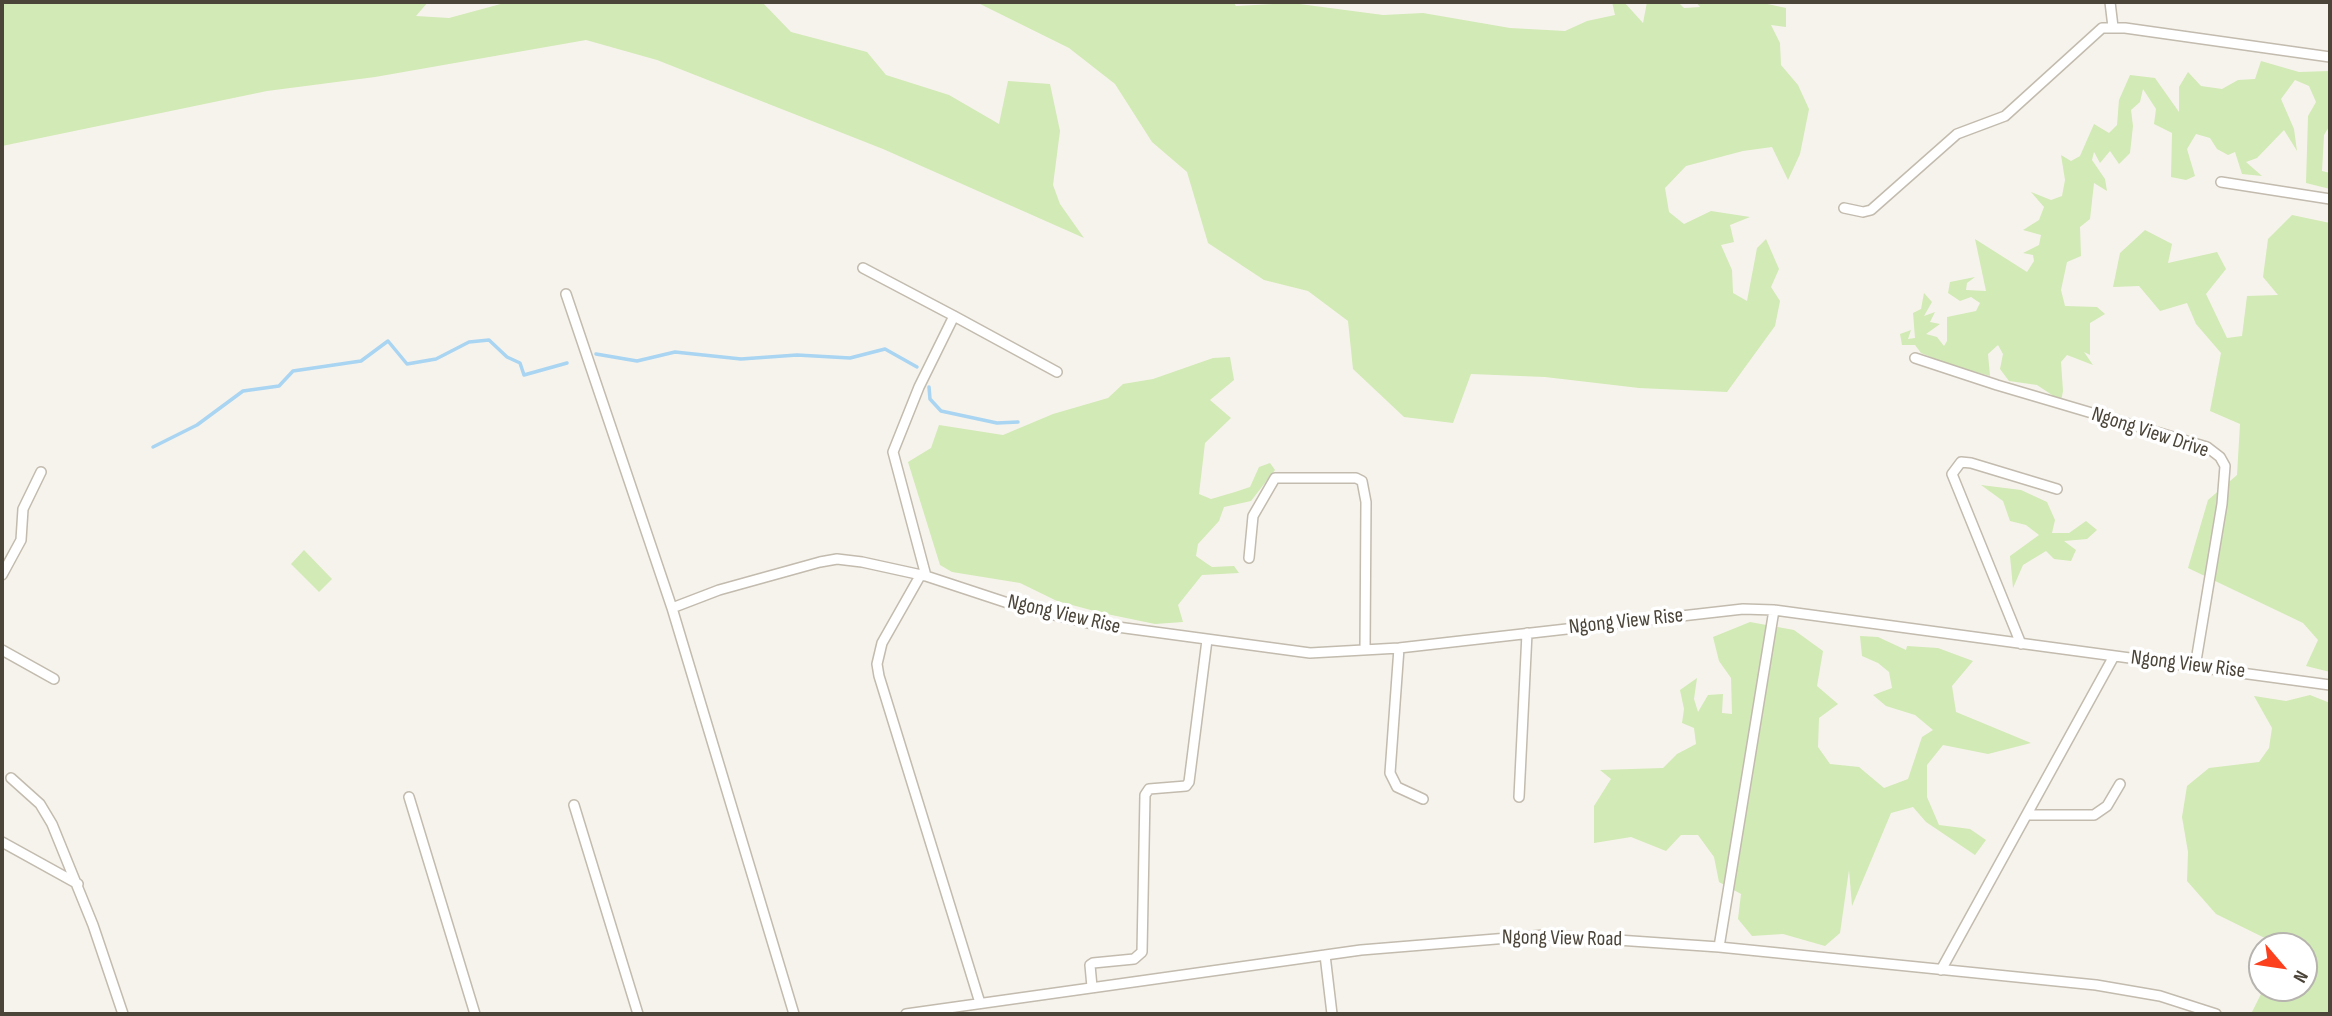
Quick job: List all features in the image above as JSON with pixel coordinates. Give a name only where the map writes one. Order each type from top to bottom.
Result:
[{"type":"street","points":[[2110,2],[2113,27]]},
{"type":"street","points":[[1844,208],[1863,212],[1871,209],[1957,134],[2005,116],[2102,28],[2113,27],[2330,57]]},
{"type":"street","points":[[2221,182],[2330,199]]},
{"type":"street","points":[[863,268],[1057,372]]},
{"type":"street","points":[[566,294],[672,608],[794,1014]]},
{"type":"street","points":[[954,316],[894,447],[923,576],[882,643],[877,664],[980,1003]]},
{"type":"street","name":"Ngong View Drive","points":[[1915,358],[2207,447],[2220,457],[2225,466],[2222,504],[2195,667]]},
{"type":"street","points":[[2021,644],[1952,474],[1961,463],[1971,463],[2057,489]]},
{"type":"street","points":[[2,575],[21,540],[20,518],[41,472]]},
{"type":"street","points":[[1249,558],[1253,516],[1275,478],[1356,478],[1362,481],[1366,502],[1365,650]]},
{"type":"street","name":"Ngong View Rise","points":[[672,608],[719,590],[837,559],[923,576],[1020,607],[1088,623],[1310,653],[1399,648],[1743,609],[1774,610],[2330,685]]},
{"type":"street","points":[[1719,947],[1774,610]]},
{"type":"street","points":[[1519,797],[1527,633]]},
{"type":"street","points":[[1093,987],[1090,965],[1134,959],[1142,952],[1145,796],[1149,789],[1186,786],[1189,782],[1207,640]]},
{"type":"street","points":[[1399,648],[1390,773],[1397,788],[1423,799]]},
{"type":"street","points":[[2,650],[54,679]]},
{"type":"street","points":[[1941,970],[2114,656]]},
{"type":"street","points":[[11,778],[40,804],[78,884],[123,1014]]},
{"type":"street","points":[[2027,814],[2094,815],[2106,806],[2120,783]]},
{"type":"street","points":[[409,797],[475,1014]]},
{"type":"street","points":[[574,805],[638,1014]]},
{"type":"street","points":[[2,842],[78,884]]},
{"type":"street","name":"Ngong View Road","points":[[906,1014],[1325,955],[1416,944],[1545,936],[1719,947],[2138,990],[2217,1014]]},
{"type":"street","points":[[1325,955],[1332,1014]]},
{"type":"green space","points":[[2,2],[428,2],[416,16],[449,18],[508,2],[762,2],[791,32],[867,52],[886,75],[949,95],[999,124],[1008,81],[1050,84],[1060,131],[1053,185],[1060,204],[1084,238],[883,149],[657,60],[586,40],[375,77],[267,91],[2,146]]},
{"type":"green space","points":[[976,2],[1233,2],[1236,6],[1292,3],[1383,15],[1423,13],[1510,28],[1565,31],[1587,21],[1615,15],[1612,2],[1624,2],[1643,23],[1647,2],[1678,2],[1684,8],[1700,7],[1696,2],[1758,2],[1786,8],[1786,27],[1771,25],[1780,43],[1781,65],[1798,85],[1809,109],[1800,154],[1788,180],[1772,147],[1743,151],[1686,166],[1665,188],[1669,212],[1684,224],[1711,211],[1750,217],[1730,225],[1734,242],[1721,245],[1732,270],[1733,293],[1747,301],[1757,248],[1766,239],[1779,269],[1771,287],[1780,301],[1775,326],[1727,392],[1639,388],[1545,377],[1471,374],[1453,423],[1404,417],[1353,369],[1348,321],[1308,291],[1264,280],[1208,243],[1187,172],[1152,142],[1115,84],[1069,48]]},
{"type":"green space","points":[[2261,61],[2299,72],[2330,71],[2330,125],[2324,135],[2322,171],[2330,173],[2330,189],[2306,183],[2308,116],[2316,102],[2309,86],[2295,80],[2281,99],[2294,129],[2297,151],[2284,130],[2257,158],[2246,162],[2262,176],[2242,174],[2235,152],[2228,155],[2217,149],[2210,138],[2196,134],[2187,149],[2195,176],[2186,180],[2171,177],[2172,133],[2154,124],[2156,109],[2143,89],[2140,102],[2131,110],[2133,126],[2130,153],[2119,164],[2110,151],[2100,163],[2094,152],[2092,160],[2105,179],[2107,191],[2094,183],[2090,219],[2080,227],[2081,256],[2067,262],[2061,290],[2065,306],[2097,307],[2105,314],[2090,323],[2090,355],[2084,352],[2093,365],[2067,355],[2061,362],[2061,401],[2037,385],[2009,381],[2000,369],[2003,354],[1998,345],[1988,354],[1990,376],[1947,364],[1921,353],[1915,345],[1902,345],[1900,334],[1911,330],[1908,339],[1915,338],[1913,313],[1921,309],[1924,293],[1932,302],[1924,316],[1935,312],[1930,322],[1940,324],[1926,334],[1937,337],[1944,346],[1947,341],[1947,317],[1976,311],[1980,303],[1971,297],[1960,301],[1948,293],[1950,282],[1975,277],[1967,283],[1966,290],[1986,291],[1975,239],[2027,272],[2034,261],[2033,255],[2023,253],[2039,245],[2041,235],[2023,230],[2039,220],[2044,207],[2031,192],[2051,200],[2062,196],[2065,180],[2061,155],[2071,161],[2080,156],[2094,124],[2109,133],[2117,125],[2119,100],[2130,75],[2155,78],[2179,112],[2179,87],[2188,72],[2201,86],[2222,89],[2238,80],[2255,79]]},
{"type":"green space","points":[[2292,215],[2330,223],[2330,672],[2306,666],[2318,640],[2303,623],[2188,568],[2208,500],[2237,475],[2240,424],[2210,411],[2221,353],[2196,324],[2187,303],[2160,311],[2139,286],[2113,287],[2120,253],[2145,230],[2172,244],[2168,263],[2217,252],[2226,269],[2206,294],[2227,338],[2242,336],[2247,296],[2278,295],[2263,277],[2268,239]]},
{"type":"green space","points":[[1230,357],[1234,380],[1210,400],[1231,418],[1205,443],[1199,494],[1211,499],[1235,492],[1250,487],[1259,467],[1270,463],[1275,470],[1251,501],[1224,507],[1219,521],[1198,544],[1196,556],[1212,567],[1234,566],[1239,573],[1202,575],[1178,605],[1183,622],[1155,624],[1102,613],[1057,601],[1020,583],[952,572],[940,565],[908,462],[931,448],[939,425],[1003,435],[1053,414],[1108,398],[1123,384],[1153,379],[1213,358]]},
{"type":"green space","points":[[1981,485],[2021,490],[2047,502],[2055,520],[2052,533],[2069,533],[2086,521],[2097,530],[2087,539],[2064,541],[2076,550],[2071,561],[2054,559],[2046,551],[2023,565],[2013,588],[2010,556],[2039,535],[2026,525],[2010,521],[2003,501]]},
{"type":"green space","points":[[304,550],[332,579],[319,592],[291,564]]},
{"type":"green space","points":[[1750,622],[1794,630],[1823,651],[1817,686],[1838,704],[1819,718],[1818,747],[1830,764],[1859,767],[1884,788],[1908,779],[1922,737],[1933,730],[1915,715],[1886,706],[1873,695],[1892,688],[1889,672],[1878,663],[1862,656],[1860,636],[1878,637],[1906,650],[1907,646],[1938,648],[1973,661],[1952,686],[1956,712],[2031,743],[1988,754],[1943,745],[1927,765],[1927,797],[1939,825],[1970,829],[1986,840],[1975,855],[1926,822],[1913,807],[1891,813],[1852,906],[1849,870],[1840,933],[1825,946],[1783,934],[1752,936],[1738,919],[1741,894],[1719,882],[1714,857],[1698,835],[1681,835],[1666,851],[1631,837],[1594,843],[1594,806],[1611,779],[1600,770],[1663,768],[1677,754],[1696,744],[1694,728],[1682,723],[1684,709],[1680,690],[1697,678],[1694,699],[1698,712],[1708,695],[1723,694],[1722,713],[1732,714],[1731,678],[1719,661],[1713,637]]},
{"type":"green space","points":[[2310,695],[2330,703],[2330,1014],[2251,1014],[2257,1002],[2318,1002],[2318,932],[2253,932],[2216,914],[2187,881],[2188,852],[2182,817],[2187,786],[2209,768],[2259,762],[2269,748],[2272,728],[2254,696],[2286,701]]},
{"type":"waterway","points":[[153,447],[197,425],[243,391],[279,386],[293,371],[361,361],[388,341],[407,364],[436,359],[469,342],[489,340],[507,357],[520,363],[524,375],[567,363]]},
{"type":"waterway","points":[[596,354],[637,361],[675,352],[741,359],[797,355],[850,358],[885,349],[917,367]]},
{"type":"waterway","points":[[929,387],[930,399],[941,411],[997,423],[1018,422]]}]
